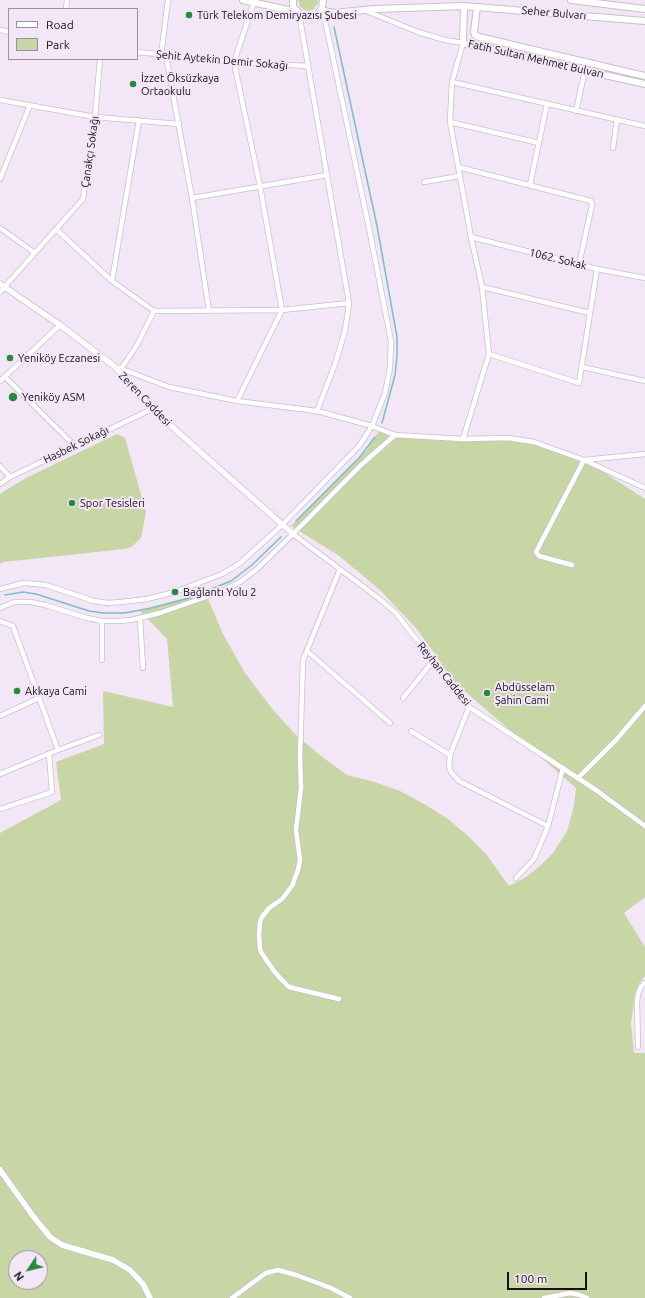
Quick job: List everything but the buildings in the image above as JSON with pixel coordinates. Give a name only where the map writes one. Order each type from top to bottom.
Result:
[{"type":"main road","points":[[243,0],[298,13]]},
{"type":"main road","points":[[293,0],[293,6],[298,13]]},
{"type":"main road","points":[[320,10],[323,0]]},
{"type":"main road","name":"Seher Bulvarı","points":[[571,0],[645,9]]},
{"type":"main road","name":"Seher Bulvarı","points":[[298,13],[303,16],[312,16],[320,10],[333,13],[363,10],[464,6],[645,21]]},
{"type":"main road","name":"Fatih Sultan Mehmet Bulvarı","points":[[464,6],[463,43],[645,84]]},
{"type":"main road","name":"Fatih Sultan Mehmet Bulvarı","points":[[477,7],[474,32],[479,37],[645,76]]},
{"type":"street","points":[[168,0],[164,55],[179,124],[209,311]]},
{"type":"street","points":[[238,401],[282,310],[260,186],[234,62],[254,2]]},
{"type":"street","points":[[0,589],[24,583],[46,585],[94,601],[108,603],[147,598],[176,592],[222,574],[239,564],[282,525],[359,446],[372,426],[385,393],[390,368],[391,341],[370,228],[324,20],[320,10]]},
{"type":"street","points":[[363,10],[418,32],[445,40],[463,43],[452,82],[450,122],[459,176],[482,287],[489,354],[463,439]]},
{"type":"street","points":[[298,13],[349,304],[345,331],[335,364],[317,411]]},
{"type":"street","name":"Şehit Aytekin Demir Sokağı","points":[[138,52],[234,62],[308,66]]},
{"type":"street","name":"Çanakçı Sokağı","points":[[0,292],[3,286],[35,253],[83,199],[100,60]]},
{"type":"street","points":[[576,111],[585,70]]},
{"type":"street","points":[[452,82],[645,126]]},
{"type":"street","points":[[0,100],[94,116],[179,124]]},
{"type":"street","points":[[530,185],[547,104]]},
{"type":"street","points":[[0,179],[30,105]]},
{"type":"street","points":[[112,280],[139,120]]},
{"type":"street","points":[[613,148],[617,120]]},
{"type":"street","points":[[450,122],[539,143]]},
{"type":"street","points":[[0,164],[6,165]]},
{"type":"street","points":[[458,167],[590,200],[592,205],[579,264]]},
{"type":"street","points":[[192,198],[327,175]]},
{"type":"street","points":[[424,182],[459,176]]},
{"type":"street","points":[[0,228],[35,253]]},
{"type":"street","points":[[56,230],[112,280],[154,311],[282,310],[349,304]]},
{"type":"street","name":"1062. Sokak","points":[[471,237],[597,269],[645,278]]},
{"type":"street","points":[[489,354],[579,383],[597,269]]},
{"type":"street","name":"Zeren Caddesi","points":[[3,286],[60,325],[114,366],[152,409],[293,534]]},
{"type":"street","points":[[482,287],[590,313]]},
{"type":"street","points":[[121,369],[154,311]]},
{"type":"street","points":[[0,381],[60,325]]},
{"type":"street","points":[[114,366],[169,387],[238,401],[317,411],[372,426],[395,435],[463,439],[508,438],[534,442],[584,460],[645,488]]},
{"type":"street","points":[[582,367],[645,381]]},
{"type":"street","points":[[5,377],[75,446]]},
{"type":"street","name":"Hasbek Sokağı","points":[[0,484],[10,476],[152,409]]},
{"type":"street","points":[[0,608],[14,602],[32,602],[45,604],[87,618],[102,621],[124,621],[188,605],[216,594],[234,586],[257,569],[361,465],[395,435]]},
{"type":"street","points":[[584,460],[645,454]]},
{"type":"street","points":[[572,565],[538,556],[536,552],[584,460]]},
{"type":"street","points":[[0,466],[10,476]]},
{"type":"street","name":"Reyhan Caddesi","points":[[293,534],[395,612],[469,707],[578,778],[645,826]]},
{"type":"street","points":[[339,999],[289,987],[274,971],[260,948],[260,922],[269,908],[282,899],[292,886],[298,870],[300,860],[296,830],[301,788],[300,758],[303,660],[340,569]]},
{"type":"street","points":[[140,618],[143,668]]},
{"type":"street","points":[[0,621],[13,626],[58,750]]},
{"type":"street","points":[[102,621],[102,660]]},
{"type":"street","points":[[307,651],[390,723]]},
{"type":"street","points":[[403,698],[433,661]]},
{"type":"street","points":[[0,716],[39,698]]},
{"type":"street","points":[[578,778],[616,740],[645,706]]},
{"type":"street","points":[[469,707],[450,755],[449,767],[451,772],[459,780],[548,826]]},
{"type":"street","points":[[411,731],[450,755]]},
{"type":"street","points":[[0,774],[99,735]]},
{"type":"street","points":[[0,810],[52,792],[49,754]]},
{"type":"street","points":[[516,878],[534,859],[548,826],[563,768]]},
{"type":"street","points":[[638,1047],[637,1002],[638,994],[641,987],[645,983]]},
{"type":"street","points":[[0,1170],[50,1237],[62,1246],[113,1260],[130,1270],[144,1284],[150,1298]]},
{"type":"street","points":[[232,1298],[266,1273],[278,1270],[330,1288],[350,1298]]},
{"type":"street","points":[[544,1298],[570,1293],[580,1294],[587,1298]]},
{"type":"green space","points":[[298,0],[318,0],[318,3],[313,10],[307,11],[300,7]]},
{"type":"green space","points":[[379,431],[393,436],[514,438],[585,460],[645,499],[645,897],[624,913],[645,947],[645,976],[635,993],[631,1023],[634,1053],[645,1053],[645,1298],[0,1298],[0,833],[61,800],[56,762],[104,744],[103,691],[173,707],[167,639],[140,611],[205,592],[223,634],[245,673],[274,711],[296,735],[347,775],[400,791],[448,819],[486,854],[509,886],[526,877],[540,866],[553,853],[567,831],[574,806],[576,788],[452,680],[416,628],[380,590],[338,555],[291,526],[367,450]]},
{"type":"green space","name":"Spor Tesisleri","points":[[117,434],[125,438],[146,512],[141,538],[131,547],[124,549],[3,562],[0,564],[0,494],[26,478]]},
{"type":"waterway","points":[[334,27],[377,226],[397,337],[395,375],[382,423]]},
{"type":"waterway","points":[[296,521],[359,458],[375,437]]},
{"type":"waterway","points":[[5,595],[23,592],[36,594],[89,611],[103,613],[125,613],[151,608],[189,598],[231,581],[252,565],[281,537]]},
{"type":"place","name":"Türk Telekom Demiryazısı Şubesi","points":[[189,15]]},
{"type":"place","name":"İzzet Öksüzkaya Ortaokulu","points":[[133,84]]},
{"type":"place","name":"Yeniköy Eczanesi","points":[[10,358]]},
{"type":"place","name":"Yeniköy ASM","points":[[13,397]]},
{"type":"place","name":"Spor Tesisleri","points":[[72,503]]},
{"type":"place","name":"Bağlantı Yolu 2","points":[[175,592]]},
{"type":"place","name":"Akkaya Cami","points":[[17,691]]},
{"type":"place","name":"Abdüsselam Şahin Cami","points":[[487,693]]}]
